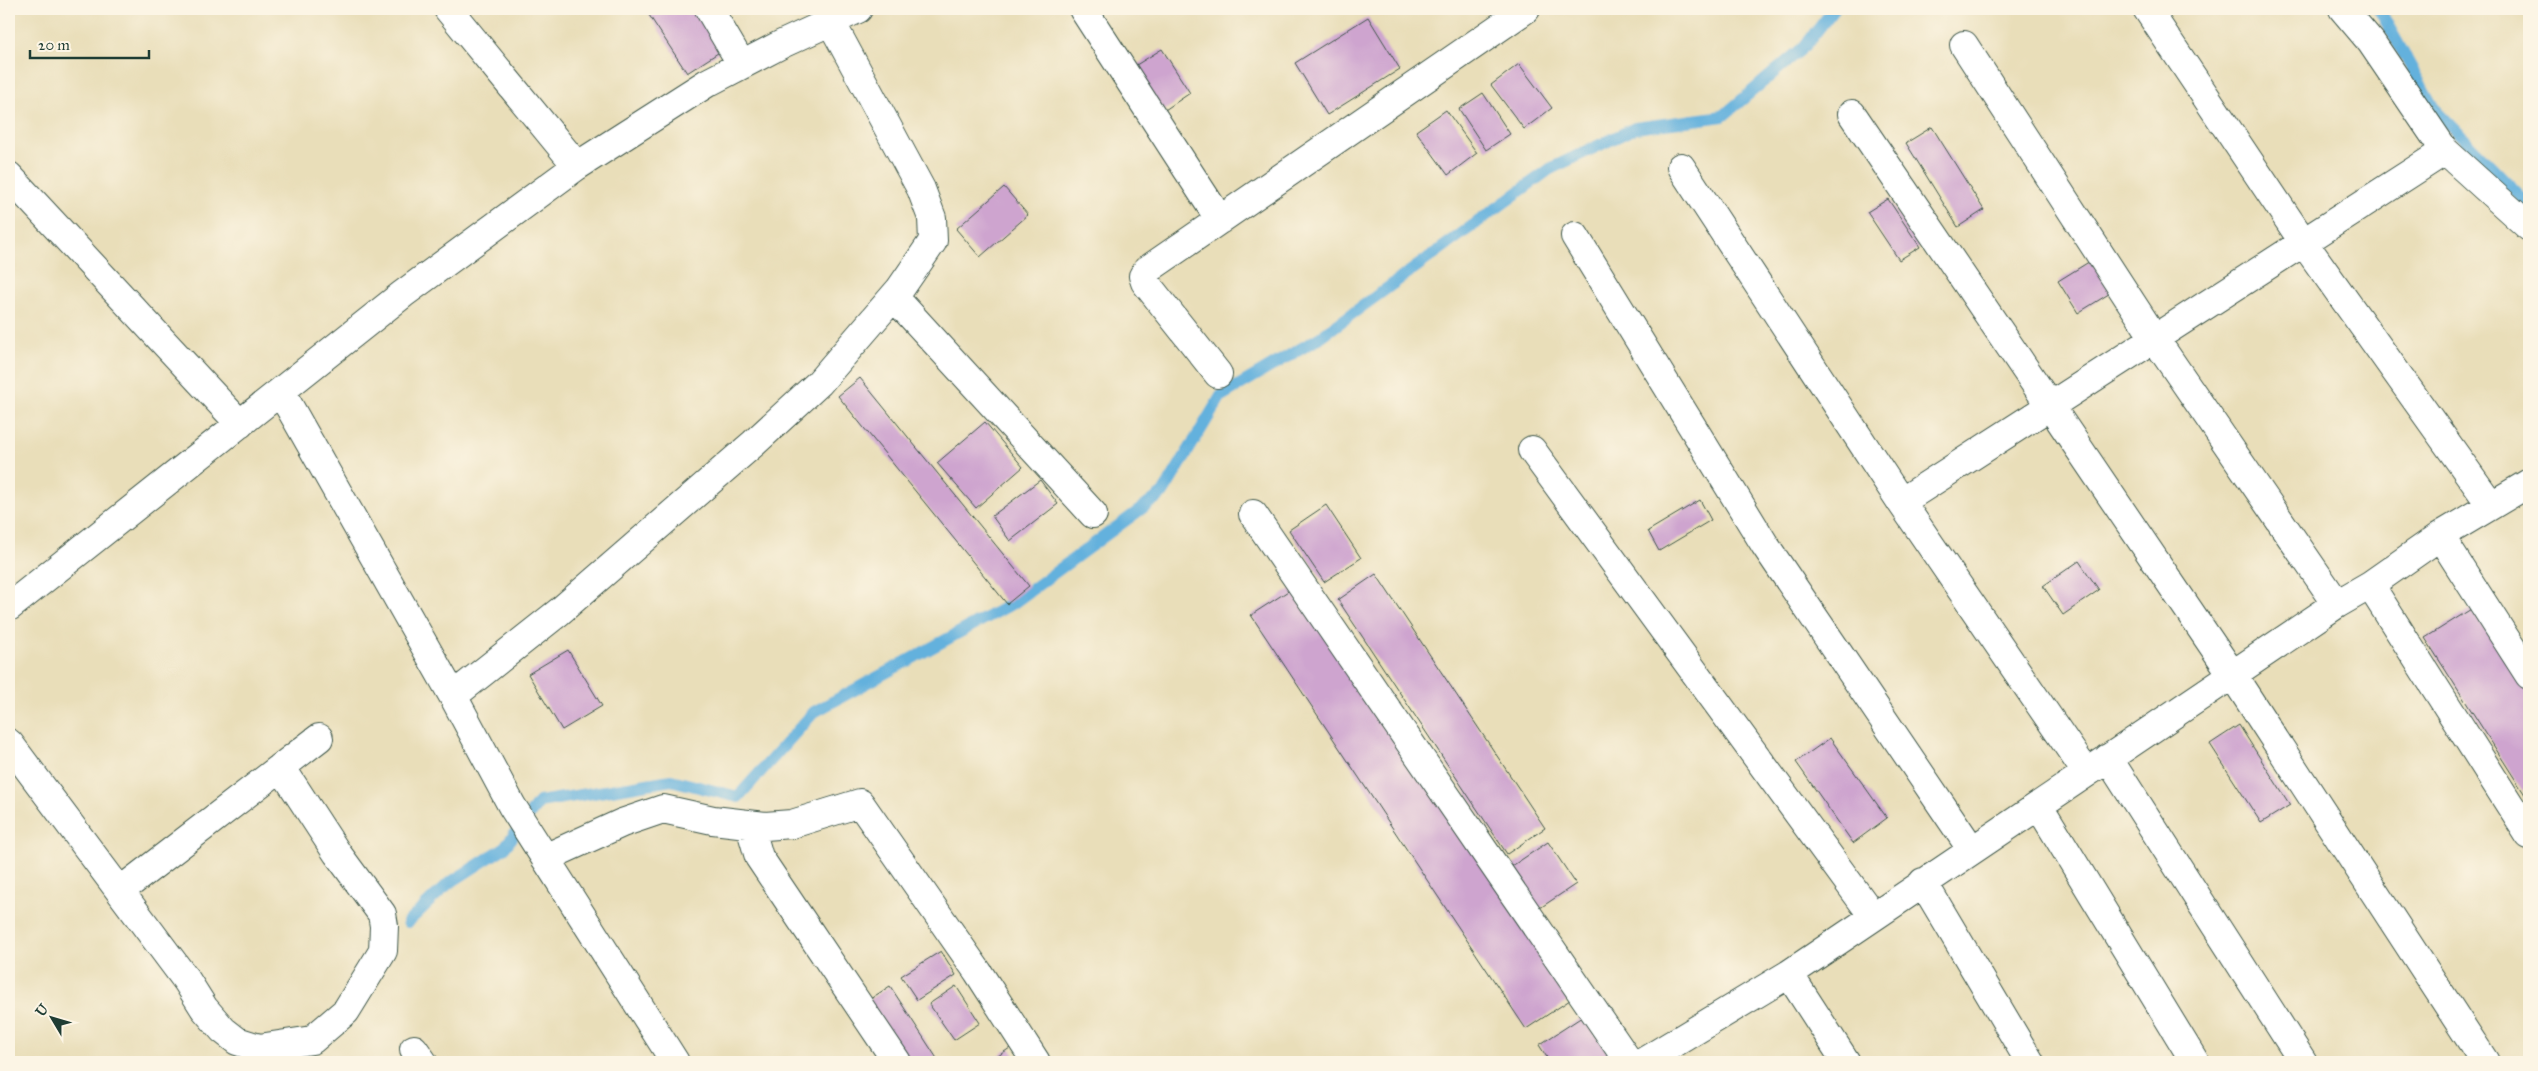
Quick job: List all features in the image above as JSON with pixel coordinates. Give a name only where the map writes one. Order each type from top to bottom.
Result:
[{"type":"street","points":[[448,9],[577,166]]},
{"type":"street","points":[[708,9],[742,65]]},
{"type":"street","points":[[9,607],[403,294],[577,166],[707,83],[858,9]]},
{"type":"street","points":[[1083,9],[1220,220]]},
{"type":"street","points":[[1218,374],[1145,282],[1143,276],[1147,270],[1526,9]]},
{"type":"street","points":[[2147,9],[2304,243],[2491,505]]},
{"type":"street","points":[[2343,9],[2371,42],[2446,151],[2529,227]]},
{"type":"street","points":[[453,696],[559,612],[754,443],[819,383],[894,297],[933,241],[932,218],[921,189],[831,22]]},
{"type":"street","points":[[1964,45],[2155,339],[2336,604]]},
{"type":"street","points":[[1852,114],[2232,674],[2485,1062]]},
{"type":"street","points":[[1901,502],[2446,151]]},
{"type":"street","points":[[1681,167],[1901,502],[2097,765],[2302,1062]]},
{"type":"street","points":[[9,176],[240,424]]},
{"type":"street","points":[[1575,236],[1765,544],[1972,850]]},
{"type":"street","points":[[894,297],[1093,514]]},
{"type":"street","points":[[281,392],[453,696],[512,806],[675,1062]]},
{"type":"street","points":[[1532,450],[1874,916]]},
{"type":"street","points":[[1643,1062],[1789,974],[2336,604],[2370,585],[2440,536],[2529,483]]},
{"type":"street","points":[[1253,514],[1629,1062]]},
{"type":"street","points":[[2440,536],[2529,675]]},
{"type":"street","points":[[2370,585],[2529,835]]},
{"type":"street","points":[[120,891],[318,738]]},
{"type":"street","points":[[9,743],[187,981],[204,1008],[223,1030],[237,1041],[259,1048],[312,1040],[346,1011],[383,951],[384,926],[382,914],[338,853],[281,767]]},
{"type":"street","points":[[540,851],[663,810],[750,826],[792,824],[860,803],[978,972],[1036,1062]]},
{"type":"street","points":[[2039,806],[2195,1062]]},
{"type":"street","points":[[750,826],[758,857],[897,1062]]},
{"type":"street","points":[[1923,882],[2030,1062]]},
{"type":"street","points":[[1789,974],[1846,1062]]},
{"type":"building","points":[[658,9],[694,9],[721,51],[687,73],[649,15]]},
{"type":"building","points":[[1368,17],[1400,69],[1327,115],[1295,63]]},
{"type":"building","points":[[1162,49],[1190,93],[1162,112],[1133,67]]},
{"type":"building","points":[[1519,64],[1552,108],[1524,129],[1491,85]]},
{"type":"building","points":[[1483,93],[1510,134],[1486,150],[1459,109]]},
{"type":"building","points":[[1446,110],[1477,153],[1448,175],[1416,131]]},
{"type":"building","points":[[1932,127],[1984,210],[1958,227],[1906,143]]},
{"type":"building","points":[[1004,187],[1028,215],[980,257],[956,229]]},
{"type":"building","points":[[1888,199],[1920,247],[1899,260],[1867,212]]},
{"type":"building","points":[[2092,260],[2112,292],[2078,313],[2058,281]]},
{"type":"building","points":[[860,378],[1029,586],[1007,604],[838,396]]},
{"type":"building","points":[[985,422],[1023,467],[976,508],[937,463]]},
{"type":"building","points":[[1040,480],[1058,504],[1010,541],[992,516]]},
{"type":"building","points":[[1700,500],[1711,520],[1659,551],[1648,531]]},
{"type":"building","points":[[1326,505],[1361,558],[1324,582],[1289,530]]},
{"type":"building","points":[[2079,561],[2099,590],[2063,615],[2043,586]]},
{"type":"building","points":[[1376,574],[1545,828],[1507,854],[1338,600]]},
{"type":"building","points":[[1299,584],[1573,998],[1526,1029],[1251,615]]},
{"type":"building","points":[[2476,606],[2529,690],[2529,801],[2425,638]]},
{"type":"building","points":[[568,650],[602,706],[562,730],[528,674]]},
{"type":"building","points":[[2239,725],[2290,805],[2261,823],[2210,744]]},
{"type":"building","points":[[1830,738],[1887,818],[1853,843],[1796,762]]},
{"type":"building","points":[[1548,842],[1576,884],[1537,910],[1509,868]]},
{"type":"building","points":[[941,951],[956,975],[917,1000],[901,976]]},
{"type":"building","points":[[890,986],[938,1060],[934,1062],[907,1062],[867,1001]]},
{"type":"building","points":[[956,986],[980,1023],[954,1040],[929,1004]]},
{"type":"building","points":[[1585,1015],[1611,1055],[1599,1062],[1550,1062],[1539,1045]]},
{"type":"building","points":[[1010,1048],[1019,1062],[989,1062]]},
{"type":"waterway","points":[[408,922],[448,884],[504,848],[539,802],[671,780],[738,797],[814,712],[1015,602],[1163,493],[1221,396],[1319,338],[1550,169],[1635,128],[1723,116],[1805,46],[1834,9]]},
{"type":"waterway","points":[[2379,9],[2433,107],[2529,205]]}]
